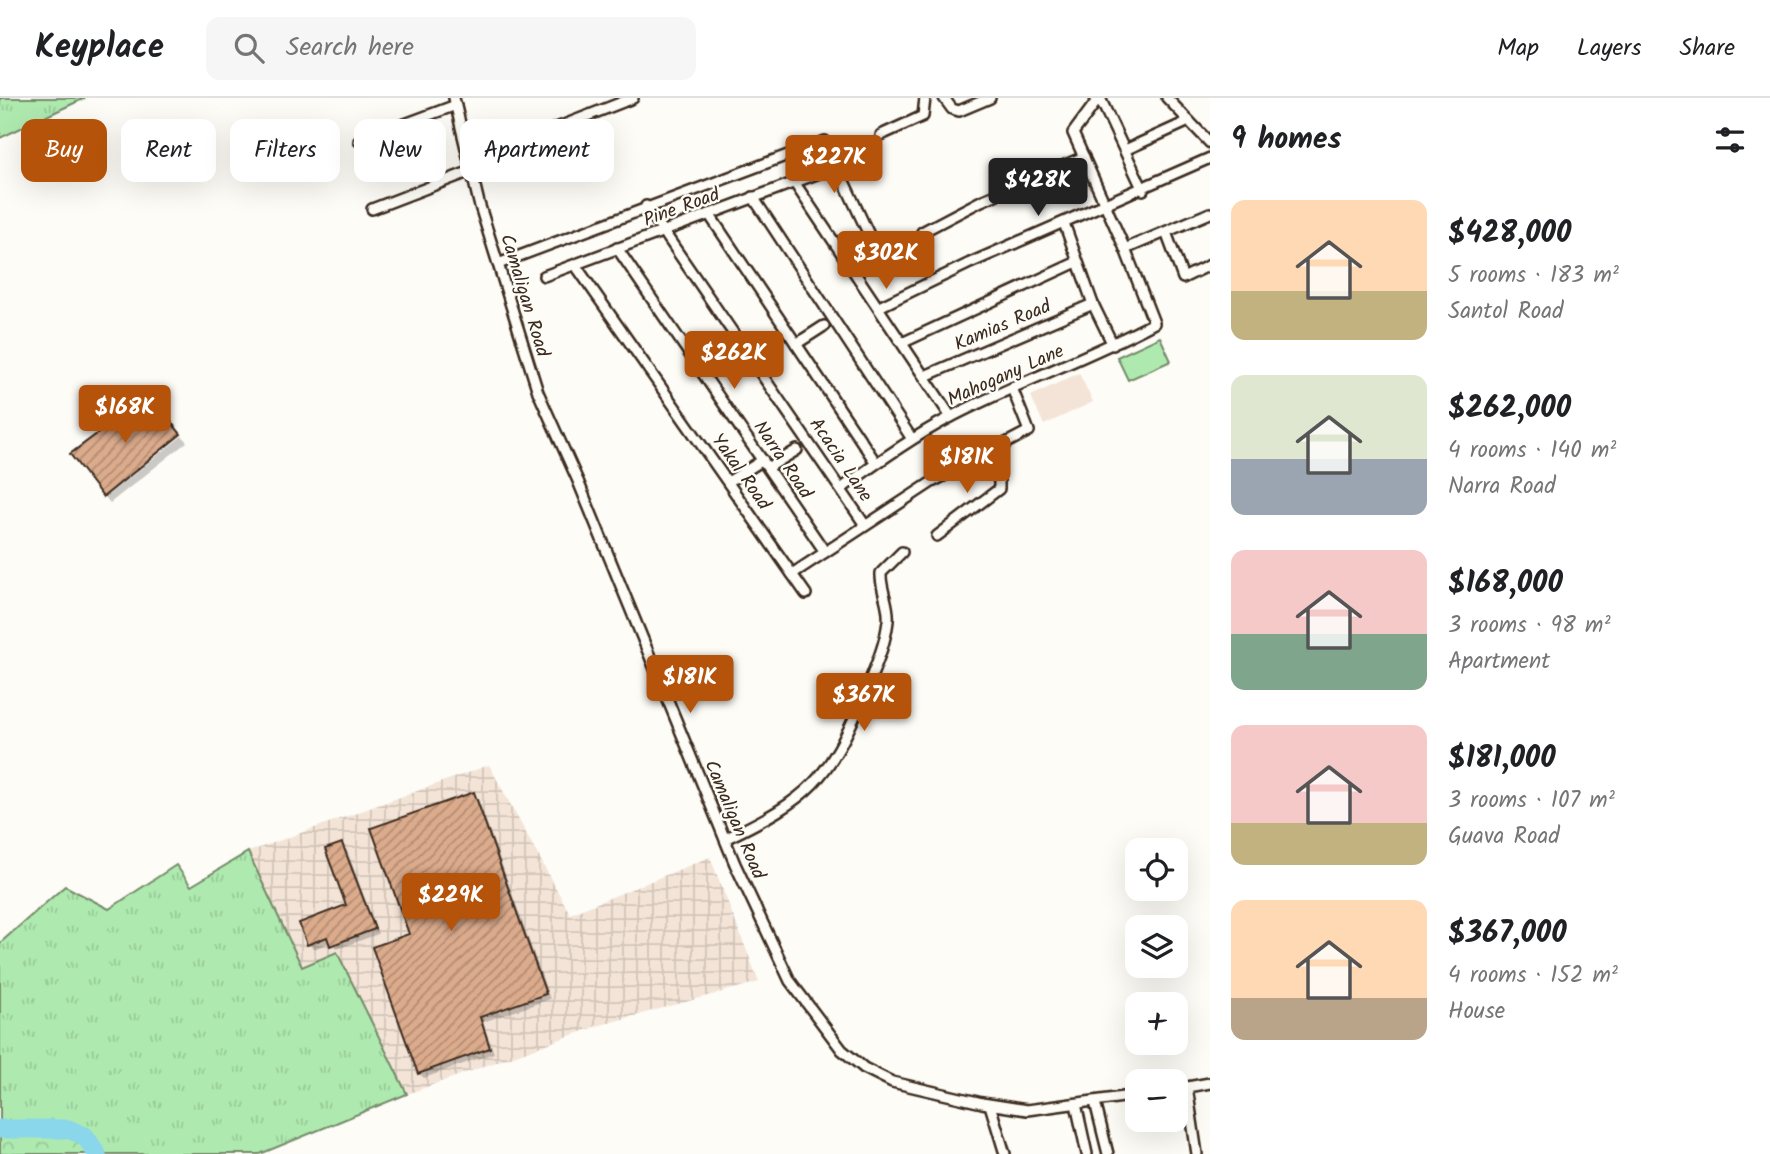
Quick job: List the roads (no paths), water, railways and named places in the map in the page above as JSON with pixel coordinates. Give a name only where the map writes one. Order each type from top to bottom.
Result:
[{"type":"street","points":[[583,119],[634,98]]},
{"type":"street","points":[[881,135],[923,116],[925,98]]},
{"type":"street","points":[[944,98],[952,109],[959,111],[990,98]]},
{"type":"street","points":[[1143,190],[1100,98],[1073,133],[1125,249],[1210,213]]},
{"type":"street","points":[[1167,98],[1210,142]]},
{"type":"street","points":[[413,119],[455,102]]},
{"type":"street","name":"Camaligan Road","points":[[455,102],[460,123]]},
{"type":"street","points":[[1125,150],[1189,121]]},
{"type":"street","points":[[498,264],[646,206],[825,141],[867,241],[844,253]]},
{"type":"street","points":[[922,232],[981,201],[1084,158]]},
{"type":"street","points":[[879,307],[1210,158]]},
{"type":"street","name":"Pine Road","points":[[544,276],[830,169]]},
{"type":"street","points":[[372,209],[460,170]]},
{"type":"street","name":"Camaligan Road","points":[[475,182],[538,392],[578,481],[725,839],[790,981],[842,1050],[863,1068],[892,1082],[990,1105],[1027,1110],[1125,1097]]},
{"type":"street","points":[[794,182],[904,342],[951,417]]},
{"type":"street","points":[[753,197],[912,439]]},
{"type":"street","name":"Acacia Lane","points":[[646,206],[865,525]]},
{"type":"street","points":[[709,214],[876,463]]},
{"type":"street","points":[[1064,223],[1093,304],[1113,345]]},
{"type":"street","points":[[1166,232],[1183,278],[1210,265]]},
{"type":"street","name":"Narra Road","points":[[617,248],[825,552]]},
{"type":"street","name":"Mahogany Lane","points":[[841,489],[912,439],[951,417],[1113,345],[1154,323],[1125,249]]},
{"type":"street","points":[[904,342],[1077,262]]},
{"type":"street","name":"Yakal Road","points":[[576,266],[806,594]]},
{"type":"street","name":"Kamias Road","points":[[925,376],[1093,304]]},
{"type":"street","points":[[796,344],[824,326]]},
{"type":"street","points":[[792,573],[985,452],[1029,431],[1012,388]]},
{"type":"street","points":[[729,482],[797,450]]},
{"type":"street","points":[[937,536],[999,489],[999,481],[985,452]]},
{"type":"street","points":[[725,839],[760,822],[801,796],[818,781],[834,760],[884,647],[888,606],[881,573],[902,552]]},
{"type":"street","points":[[1188,1087],[1210,1083]]},
{"type":"street","points":[[1188,1094],[1196,1154]]},
{"type":"street","points":[[1095,1102],[1108,1154]]},
{"type":"street","points":[[1076,1104],[1087,1154]]},
{"type":"street","points":[[990,1105],[1005,1154]]},
{"type":"waterway","points":[[0,1129],[68,1129],[85,1136],[97,1154]]}]
